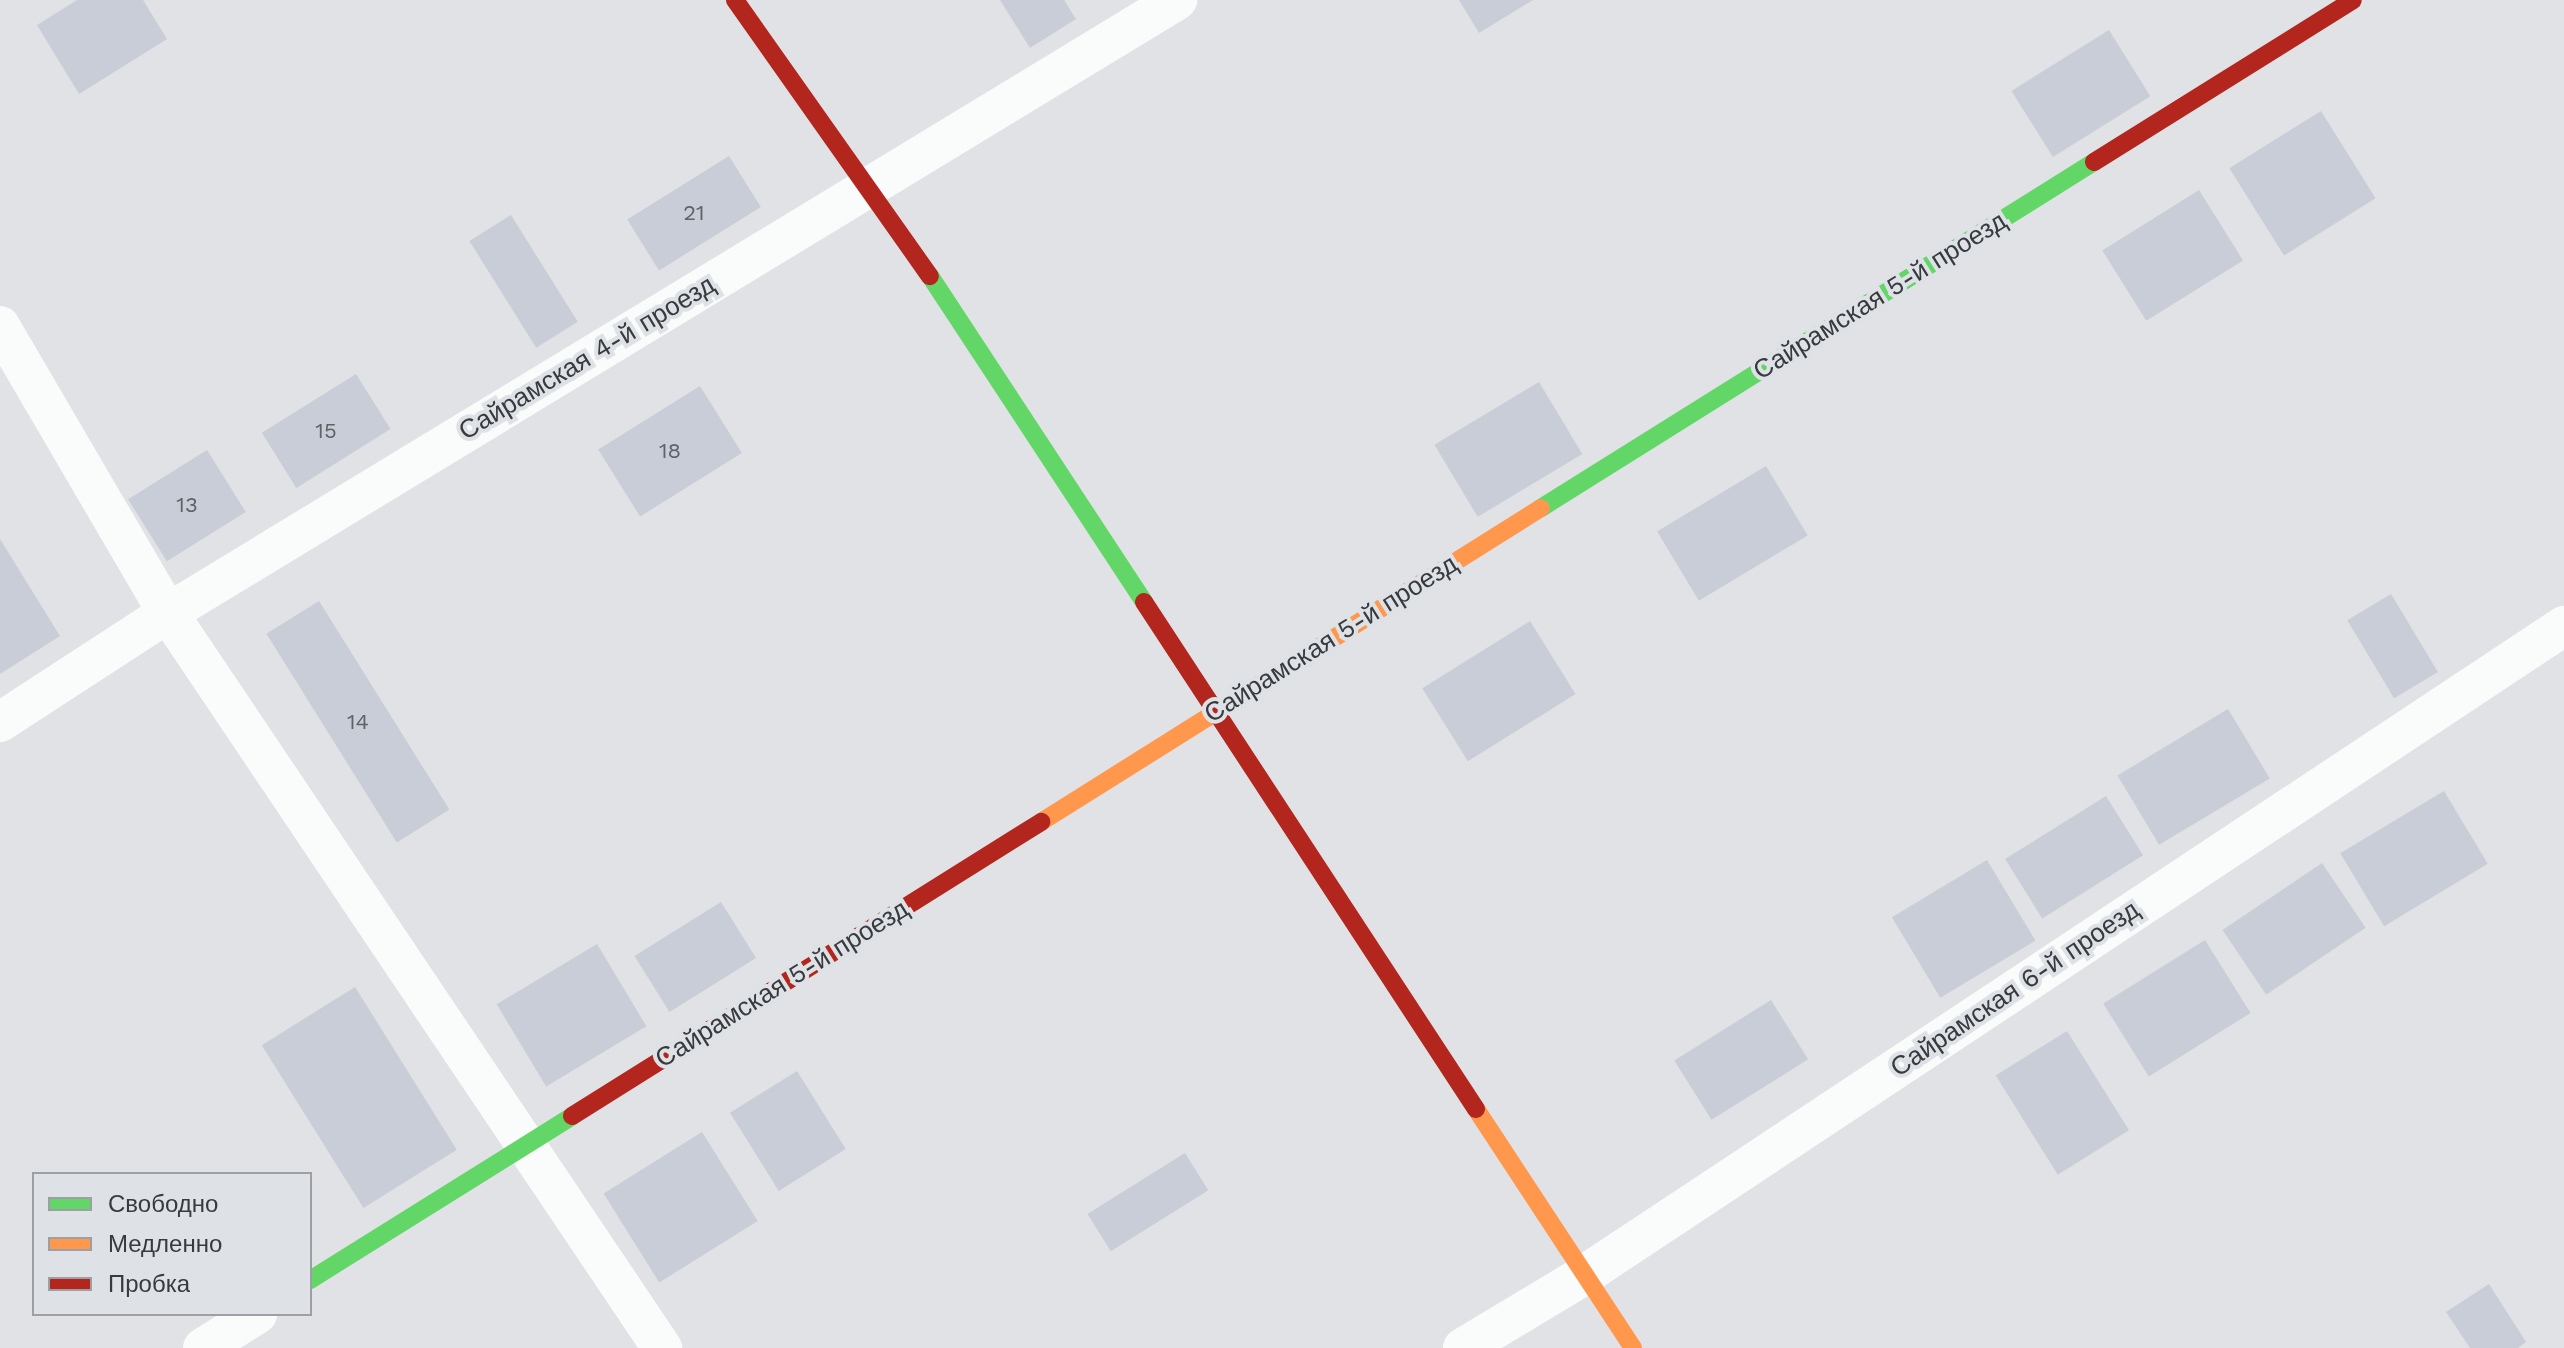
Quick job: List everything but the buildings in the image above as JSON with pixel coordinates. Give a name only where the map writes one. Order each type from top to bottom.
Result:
[{"type":"street","points":[[735,0],[871,186],[1633,1348]]},
{"type":"street","name":"Сайрамская 4-й проезд","points":[[0,722],[168,613],[1177,0]]},
{"type":"street","name":"Сайрамская 5-й проезд","points":[[312,1279],[2353,0]]},
{"type":"street","points":[[0,326],[168,613],[528,1143],[662,1348]]},
{"type":"street","name":"Сайрамская 6-й проезд","points":[[1463,1348],[1583,1276],[2564,626]]},
{"type":"street","points":[[203,1348],[254,1316]]},
{"type":"traffic: fast","points":[[1541,508],[2094,162]]},
{"type":"traffic: fast","points":[[930,276],[1144,602]]},
{"type":"traffic: fast","points":[[312,1279],[572,1116]]},
{"type":"traffic: slow","points":[[1041,822],[1541,508]]},
{"type":"traffic: slow","points":[[1476,1109],[1633,1348]]},
{"type":"traffic: jam","points":[[735,0],[930,276]]},
{"type":"traffic: jam","points":[[2094,162],[2353,0]]},
{"type":"traffic: jam","points":[[1144,602],[1476,1109]]},
{"type":"traffic: jam","points":[[572,1116],[1041,822]]}]
